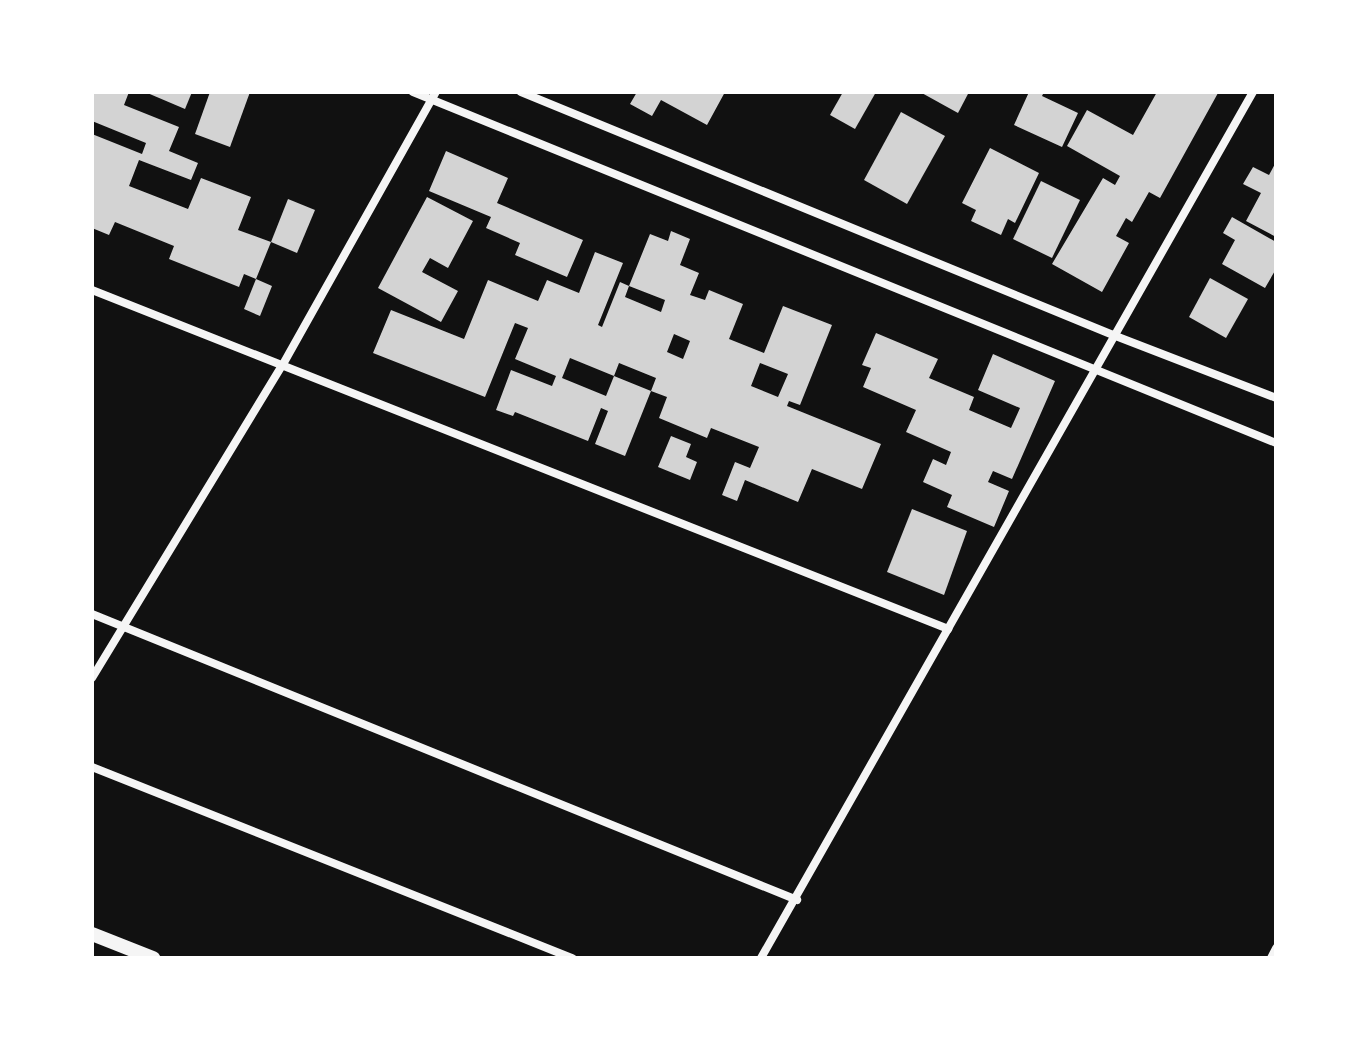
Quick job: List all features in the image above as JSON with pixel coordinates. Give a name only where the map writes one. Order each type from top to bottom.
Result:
[{"type":"street","points":[[413,92],[434,96],[1276,443]]},
{"type":"street","points":[[521,92],[1113,335],[1276,398]]},
{"type":"street","points":[[761,958],[797,900],[1113,335],[1253,92]]},
{"type":"street","points":[[92,678],[282,366],[434,96]]},
{"type":"street","points":[[92,290],[948,629]]},
{"type":"street","points":[[92,614],[797,900]]},
{"type":"street","points":[[92,767],[572,958]]},
{"type":"street","points":[[92,934],[153,958]]},
{"type":"street","points":[[1271,958],[1276,948]]},
{"type":"building","points":[[92,92],[129,92],[124,105],[179,127],[169,151],[198,163],[191,180],[139,160],[129,186],[188,209],[201,178],[251,197],[238,230],[271,242],[256,279],[244,274],[239,287],[169,259],[174,246],[115,222],[109,235],[92,228],[92,134],[142,154],[146,143],[92,121]]},
{"type":"building","points":[[145,92],[192,92],[185,109]]},
{"type":"building","points":[[210,92],[250,92],[230,147],[195,134]]},
{"type":"building","points":[[637,92],[725,92],[707,125],[661,100],[652,116],[630,104]]},
{"type":"building","points":[[843,92],[876,92],[855,129],[830,115]]},
{"type":"building","points":[[920,92],[969,92],[958,113]]},
{"type":"building","points":[[1029,92],[1044,92],[1042,96],[1078,113],[1062,147],[1014,125]]},
{"type":"building","points":[[1157,92],[1218,93],[1160,198],[1149,192],[1132,222],[1126,218],[1116,236],[1129,243],[1102,292],[1052,264],[1103,178],[1115,185],[1120,176],[1067,146],[1087,110],[1133,135]]},
{"type":"building","points":[[901,112],[945,136],[907,204],[864,180]]},
{"type":"building","points":[[990,148],[1039,173],[1015,223],[1008,219],[1001,235],[971,221],[976,210],[962,203]]},
{"type":"building","points":[[446,151],[508,178],[497,203],[583,240],[567,277],[515,255],[520,243],[486,228],[491,217],[429,191]]},
{"type":"building","points":[[1276,162],[1276,237],[1246,221],[1261,193],[1243,184],[1253,167],[1269,175]]},
{"type":"building","points":[[1041,181],[1080,200],[1052,258],[1013,239]]},
{"type":"building","points":[[427,197],[473,221],[448,268],[430,258],[422,272],[458,291],[441,322],[378,288]]},
{"type":"building","points":[[288,199],[315,210],[297,253],[271,242]]},
{"type":"building","points":[[1232,217],[1276,242],[1276,269],[1265,288],[1222,264],[1235,240],[1223,233]]},
{"type":"building","points":[[671,231],[690,239],[680,265],[699,273],[690,295],[705,300],[709,290],[743,304],[729,339],[764,353],[783,306],[832,325],[800,405],[789,401],[787,406],[881,444],[862,489],[812,469],[798,502],[745,480],[737,501],[722,495],[735,462],[750,468],[759,447],[711,428],[707,438],[659,418],[667,397],[651,391],[625,456],[595,444],[608,411],[601,408],[588,441],[515,412],[513,416],[496,410],[511,370],[552,386],[556,376],[515,359],[528,328],[515,323],[485,397],[373,353],[391,310],[464,339],[488,280],[538,301],[547,280],[579,293],[595,252],[623,263],[598,325],[602,327],[620,282],[629,286],[650,234],[668,241]],"holes":[[[629,286],[665,300],[661,312],[625,297]],[[674,334],[690,341],[683,359],[667,352]],[[570,358],[614,376],[606,396],[562,378]],[[619,363],[656,378],[651,391],[614,376]],[[760,363],[788,374],[778,397],[751,386]]]},
{"type":"building","points":[[1210,278],[1248,299],[1226,338],[1189,317]]},
{"type":"building","points":[[256,279],[272,286],[260,316],[244,309]]},
{"type":"building","points":[[876,333],[938,359],[929,378],[974,397],[969,410],[1011,428],[1020,408],[978,390],[993,354],[1055,381],[1012,479],[993,471],[988,482],[1009,491],[994,527],[947,507],[952,495],[923,482],[933,459],[946,465],[951,452],[906,432],[916,410],[863,387],[871,368],[862,365]]},
{"type":"building","points":[[671,436],[691,444],[686,457],[697,462],[690,480],[658,467]]},
{"type":"building","points":[[912,509],[967,531],[944,595],[887,572]]}]
